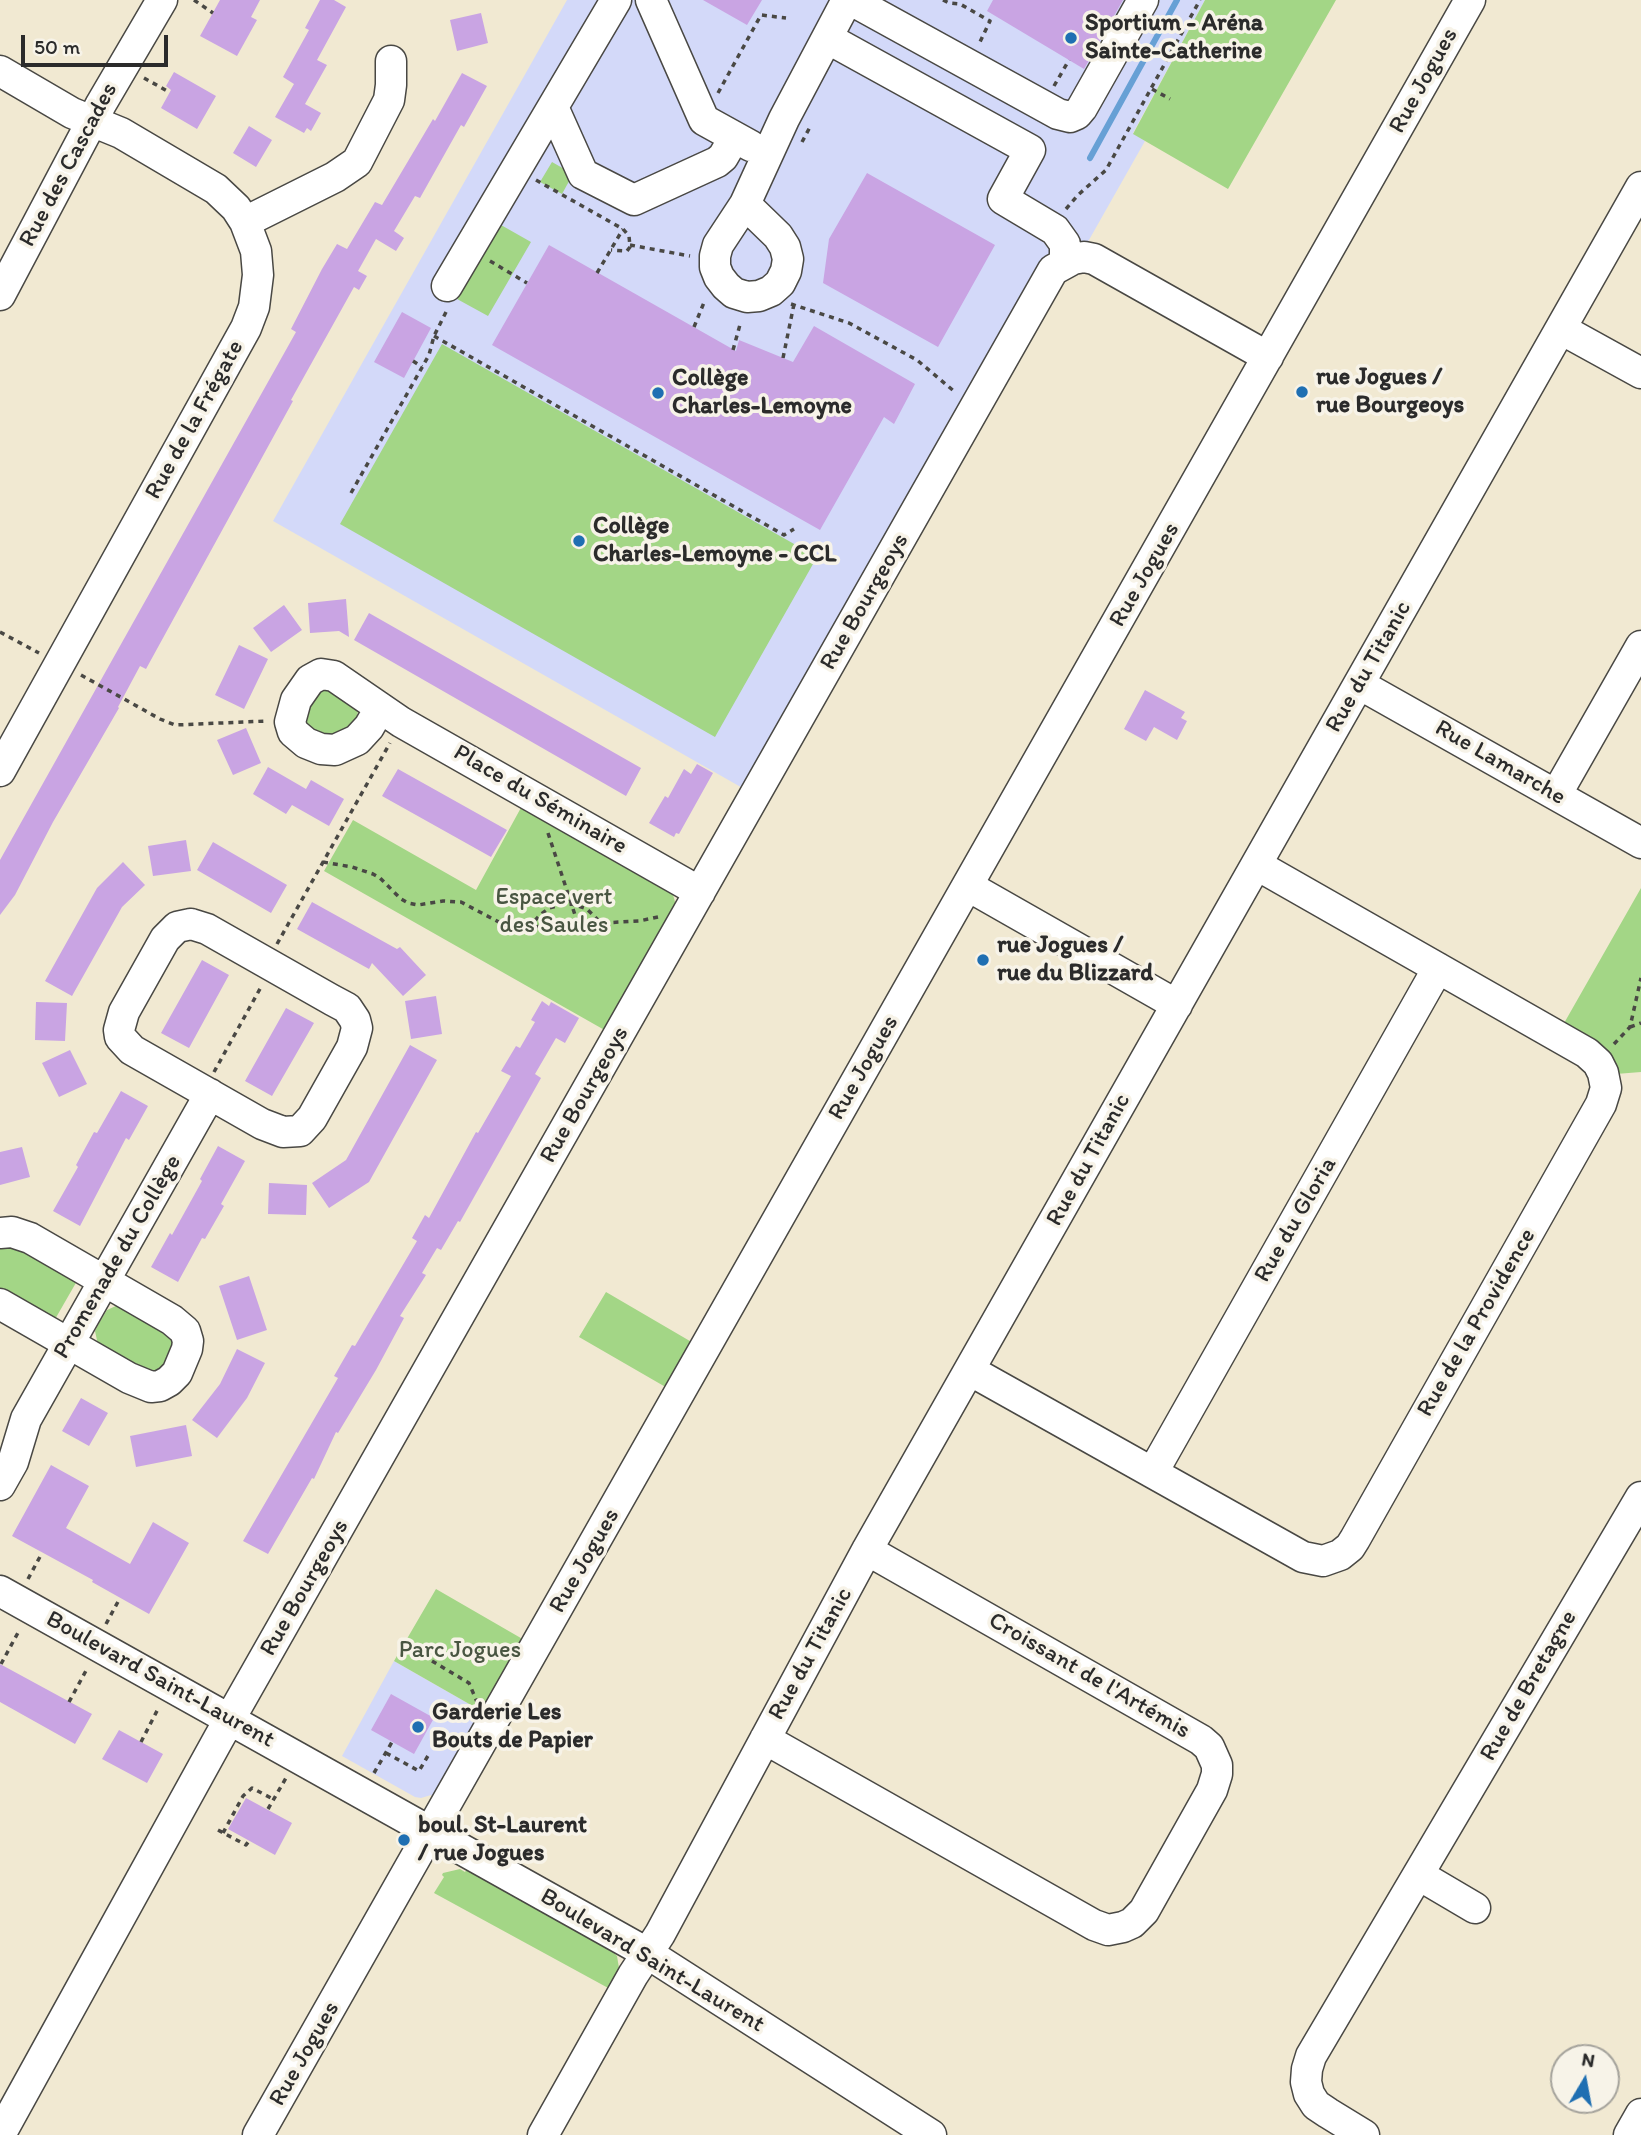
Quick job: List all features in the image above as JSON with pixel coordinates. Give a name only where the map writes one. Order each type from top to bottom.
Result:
[{"type":"street","name":"Rue des Cascades","points":[[0,295],[92,121],[162,0]]},
{"type":"street","points":[[448,296],[552,107],[616,0]]},
{"type":"street","points":[[651,0],[704,121],[767,154]]},
{"type":"street","points":[[745,204],[767,154],[849,0],[1041,105],[1070,117],[1082,108],[1143,0]]},
{"type":"street","name":"Rue Jogues","points":[[258,2135],[1470,0]]},
{"type":"street","points":[[827,38],[1030,150],[1003,199],[1055,230],[1065,244],[1065,262],[1084,257],[1094,259],[1268,357]]},
{"type":"street","points":[[245,222],[335,177],[357,162],[389,100],[391,61]]},
{"type":"street","name":"Rue de la Frégate","points":[[0,71],[63,108],[121,133],[216,189],[236,208],[245,222],[256,251],[258,275],[254,307],[246,328],[0,771]]},
{"type":"street","points":[[552,107],[583,174],[634,200],[717,162],[734,138]]},
{"type":"street","name":"Rue du Titanic","points":[[543,2135],[660,1934],[867,1550],[1641,187]]},
{"type":"street","name":"Rue Bourgeoys","points":[[0,2135],[230,1719],[1053,270],[1065,262]]},
{"type":"street","points":[[1561,329],[1641,373]]},
{"type":"street","points":[[1556,795],[1641,646]]},
{"type":"street","name":"Rue Lamarche","points":[[1359,684],[1641,843]]},
{"type":"street","name":"Place du Séminaire","points":[[388,721],[700,892]]},
{"type":"street","name":"Rue de la Providence","points":[[971,1371],[1308,1559],[1323,1561],[1340,1555],[1350,1547],[1362,1527],[1601,1104],[1606,1088],[1600,1065],[1587,1053],[1257,865]]},
{"type":"street","points":[[968,886],[1177,1006]]},
{"type":"street","points":[[191,924],[208,929],[340,1004],[352,1013],[357,1028],[352,1047],[312,1118],[300,1131],[293,1133],[274,1130],[210,1087],[132,1050],[120,1037],[124,1012],[153,960],[169,933],[183,925],[191,924]]},
{"type":"street","name":"Rue du Gloria","points":[[1153,1472],[1438,968]]},
{"type":"street","name":"Promenade du Collège","points":[[0,1485],[13,1462],[26,1419],[210,1087]]},
{"type":"street","points":[[0,1233],[12,1232],[30,1238],[172,1320],[185,1331],[187,1349],[177,1373],[160,1386],[151,1387],[143,1385],[0,1304]]},
{"type":"street","name":"Promenade du Collège","points":[[0,1444],[26,1419]]},
{"type":"street","name":"Rue de Bretagne","points":[[1364,2135],[1317,2105],[1309,2094],[1307,2069],[1318,2044],[1641,1497]]},
{"type":"street","name":"Croissant de l'Artémis","points":[[765,1739],[1094,1925],[1108,1930],[1132,1923],[1144,1911],[1212,1790],[1217,1765],[1209,1747],[1201,1740],[867,1550]]},
{"type":"street","name":"Boulevard Saint-Laurent","points":[[13,1587],[230,1719],[647,1953],[931,2135]]},
{"type":"street","points":[[1419,1875],[1475,1908]]},
{"type":"street","points":[[1629,2135],[1641,2114]]},
{"type":"path","points":[[194,0],[213,13]]},
{"type":"path","points":[[943,0],[960,4],[990,21]]},
{"type":"path","points":[[1065,213],[1069,204],[1106,170],[1200,0]]},
{"type":"path","points":[[717,96],[761,15],[786,18]]},
{"type":"path","points":[[980,41],[993,16]]},
{"type":"path","points":[[747,25],[753,28]]},
{"type":"path","points":[[1050,93],[1069,60]]},
{"type":"path","points":[[137,74],[169,92]]},
{"type":"path","points":[[1152,89],[1170,99]]},
{"type":"path","points":[[532,178],[623,229],[629,236],[630,247],[627,251],[611,250]]},
{"type":"path","points":[[597,273],[623,229]]},
{"type":"path","points":[[482,257],[527,283]]},
{"type":"path","points":[[694,327],[710,290]]},
{"type":"path","points":[[351,493],[429,355],[448,296]]},
{"type":"path","points":[[783,358],[796,297]]},
{"type":"path","points":[[785,301],[849,323],[916,360],[961,397]]},
{"type":"path","points":[[733,350],[744,311]]},
{"type":"path","points":[[434,337],[784,535],[794,528]]},
{"type":"path","points":[[413,361],[422,366]]},
{"type":"path","points":[[0,632],[40,654]]},
{"type":"path","points":[[81,675],[175,725],[278,721]]},
{"type":"path","points":[[272,953],[323,862],[388,721]]},
{"type":"path","points":[[546,827],[578,925]]},
{"type":"path","points":[[323,862],[373,874],[408,902],[418,905],[443,901],[461,902],[510,928],[639,921],[662,915]]},
{"type":"path","points":[[528,928],[550,908],[572,904],[587,909],[601,923]]},
{"type":"path","points":[[210,1087],[267,977]]},
{"type":"path","points":[[1630,1027],[1641,978]]},
{"type":"path","points":[[1614,1045],[1630,1027],[1641,1023]]},
{"type":"path","points":[[13,1587],[41,1553]]},
{"type":"path","points":[[104,1626],[120,1598]]},
{"type":"path","points":[[1,1664],[21,1626]]},
{"type":"path","points":[[432,1661],[470,1683],[478,1704]]},
{"type":"path","points":[[69,1702],[90,1664]]},
{"type":"path","points":[[141,1742],[161,1703]]},
{"type":"path","points":[[373,1775],[392,1742]]},
{"type":"path","points":[[386,1753],[419,1771],[429,1754]]},
{"type":"path","points":[[268,1809],[288,1774]]},
{"type":"path","points":[[223,1833],[243,1796],[252,1788],[273,1799]]},
{"type":"path","points":[[218,1830],[246,1845],[249,1841]]},
{"type":"shaded area","name":"Collège Charles-Lemoyne","points":[[567,0],[1205,0],[1133,133],[1145,141],[1085,247],[746,790],[273,521]]},
{"type":"shaded area","name":"Garderie Les Bouts de Papier","points":[[394,1661],[485,1713],[433,1798],[431,1795],[415,1797],[342,1756]]},
{"type":"green space","points":[[1205,0],[1336,0],[1228,189],[1133,134]]},
{"type":"green space","points":[[552,162],[573,174],[562,194],[540,182]]},
{"type":"green space","points":[[501,225],[531,242],[488,316],[457,299]]},
{"type":"green space","name":"Collège Charles-Lemoyne - CCL","points":[[442,344],[817,557],[715,737],[340,524]]},
{"type":"green space","points":[[322,686],[359,707],[356,720],[338,739],[304,728],[302,713]]},
{"type":"green space","name":"Espace vert des Saules","points":[[523,804],[672,892],[676,906],[608,1032],[324,871],[353,820],[476,890]]},
{"type":"green space","points":[[1641,888],[1641,1072],[1616,1074],[1563,1025]]},
{"type":"green space","points":[[13,1244],[77,1281],[54,1321],[0,1292],[0,1247]]},
{"type":"green space","points":[[606,1292],[695,1344],[669,1389],[579,1337]]},
{"type":"green space","points":[[118,1305],[168,1331],[175,1345],[165,1368],[153,1375],[98,1345],[95,1331],[107,1310]]},
{"type":"green space","name":"Parc Jogues","points":[[436,1589],[526,1641],[485,1713],[394,1661]]},
{"type":"green space","points":[[468,1868],[610,1949],[617,1956],[619,1968],[610,1989],[434,1893],[444,1877],[443,1873],[460,1869],[465,1872]]},
{"type":"building","points":[[220,0],[260,0],[251,17],[257,20],[237,56],[200,36]]},
{"type":"building","points":[[320,0],[334,0],[346,7],[317,60],[327,65],[305,104],[321,113],[311,131],[307,128],[304,133],[275,117],[294,84],[283,77],[309,30],[305,28]]},
{"type":"building","points":[[703,0],[762,0],[747,25]]},
{"type":"building","name":"Sportium - Aréna Sainte-Catherine","points":[[993,0],[1123,0],[1084,69],[987,11]]},
{"type":"building","points":[[481,13],[488,43],[457,51],[450,20]]},
{"type":"building","points":[[174,72],[216,96],[197,129],[161,108],[171,90],[166,86]]},
{"type":"building","points":[[462,73],[487,86],[464,127],[461,125],[420,198],[415,196],[394,231],[404,238],[396,251],[376,239],[358,271],[367,276],[359,290],[354,287],[146,669],[140,666],[15,895],[0,915],[0,860],[296,332],[291,329],[322,269],[337,244],[347,249],[375,202],[382,205]]},
{"type":"building","points":[[249,126],[272,140],[256,167],[233,153]]},
{"type":"building","points":[[867,173],[995,245],[938,347],[823,283],[829,239]]},
{"type":"building","points":[[549,245],[736,351],[739,340],[793,362],[814,326],[915,384],[894,424],[884,417],[820,530],[492,345]]},
{"type":"building","points":[[402,312],[431,328],[404,378],[374,362]]},
{"type":"building","points":[[346,599],[349,637],[339,631],[310,633],[308,603]]},
{"type":"building","points":[[284,605],[302,630],[271,652],[253,628]]},
{"type":"building","points":[[369,613],[641,768],[626,796],[354,640]]},
{"type":"building","points":[[239,645],[268,659],[244,709],[215,695]]},
{"type":"building","points":[[1145,690],[1185,712],[1181,718],[1187,721],[1177,740],[1154,727],[1146,741],[1124,729]]},
{"type":"building","points":[[246,728],[261,763],[233,775],[217,740]]},
{"type":"building","points":[[697,764],[713,773],[679,834],[676,833],[674,837],[649,823],[665,796],[668,798],[684,769],[691,774]]},
{"type":"building","points":[[268,767],[306,789],[311,780],[344,799],[329,826],[292,805],[286,814],[253,794]]},
{"type":"building","points":[[398,769],[507,830],[491,857],[382,796]]},
{"type":"building","points":[[186,840],[191,871],[153,876],[148,846]]},
{"type":"building","points":[[213,842],[287,885],[271,913],[197,870]]},
{"type":"building","points":[[123,862],[145,885],[122,907],[72,996],[45,981],[97,888]]},
{"type":"building","points":[[312,902],[397,949],[400,947],[426,975],[403,996],[372,963],[369,969],[297,929]]},
{"type":"building","points":[[202,960],[229,975],[189,1048],[161,1033]]},
{"type":"building","points":[[436,996],[442,1034],[411,1039],[405,1001]]},
{"type":"building","points":[[542,1001],[549,1006],[551,1002],[579,1018],[565,1043],[556,1038],[535,1074],[541,1078],[460,1222],[458,1221],[441,1250],[437,1248],[422,1273],[426,1275],[400,1316],[404,1318],[376,1370],[338,1433],[336,1432],[314,1479],[312,1478],[268,1554],[243,1541],[338,1378],[334,1376],[352,1345],[355,1346],[417,1241],[412,1238],[425,1215],[429,1218],[476,1132],[478,1133],[511,1076],[501,1071],[516,1046],[520,1048],[535,1022],[531,1020]]},
{"type":"building","points":[[36,1002],[67,1003],[65,1041],[35,1040]]},
{"type":"building","points":[[286,1008],[314,1023],[272,1096],[245,1081]]},
{"type":"building","points":[[410,1045],[437,1060],[369,1182],[329,1208],[312,1183],[346,1160]]},
{"type":"building","points":[[70,1050],[87,1084],[59,1097],[42,1063]]},
{"type":"building","points":[[121,1091],[148,1106],[129,1140],[126,1138],[80,1226],[53,1211],[94,1132],[97,1133]]},
{"type":"building","points":[[218,1146],[245,1161],[221,1204],[224,1206],[205,1239],[202,1238],[178,1282],[151,1267],[202,1181],[200,1179]]},
{"type":"building","points":[[22,1147],[30,1177],[0,1185],[0,1152]]},
{"type":"building","points":[[269,1183],[307,1185],[306,1215],[268,1214]]},
{"type":"building","points":[[249,1276],[267,1330],[237,1340],[219,1286]]},
{"type":"building","points":[[237,1349],[265,1363],[247,1398],[217,1438],[192,1420],[220,1384]]},
{"type":"building","points":[[81,1398],[108,1413],[89,1446],[62,1431]]},
{"type":"building","points":[[186,1425],[192,1456],[136,1467],[130,1436]]},
{"type":"building","points":[[51,1465],[89,1486],[66,1528],[130,1564],[153,1522],[189,1543],[149,1614],[12,1536]]},
{"type":"building","points":[[0,1664],[92,1714],[75,1744],[0,1702]]},
{"type":"building","points":[[391,1694],[434,1718],[414,1754],[371,1730]]},
{"type":"building","points":[[119,1730],[163,1754],[147,1783],[102,1759]]},
{"type":"building","points":[[246,1798],[292,1823],[275,1855],[228,1829]]},
{"type":"waterway","points":[[1090,158],[1177,0]]},
{"type":"place","name":"Sportium - Aréna Sainte-Catherine","points":[[1071,38]]},
{"type":"place","name":"rue Jogues / rue Bourgeoys","points":[[1302,392]]},
{"type":"place","name":"Collège Charles-Lemoyne","points":[[658,393]]},
{"type":"place","name":"Collège Charles-Lemoyne - CCL","points":[[579,541]]},
{"type":"place","name":"rue Jogues / rue du Blizzard","points":[[983,960]]},
{"type":"place","name":"Garderie Les Bouts de Papier","points":[[418,1727]]},
{"type":"place","name":"boul. St-Laurent / rue Jogues","points":[[404,1840]]}]
